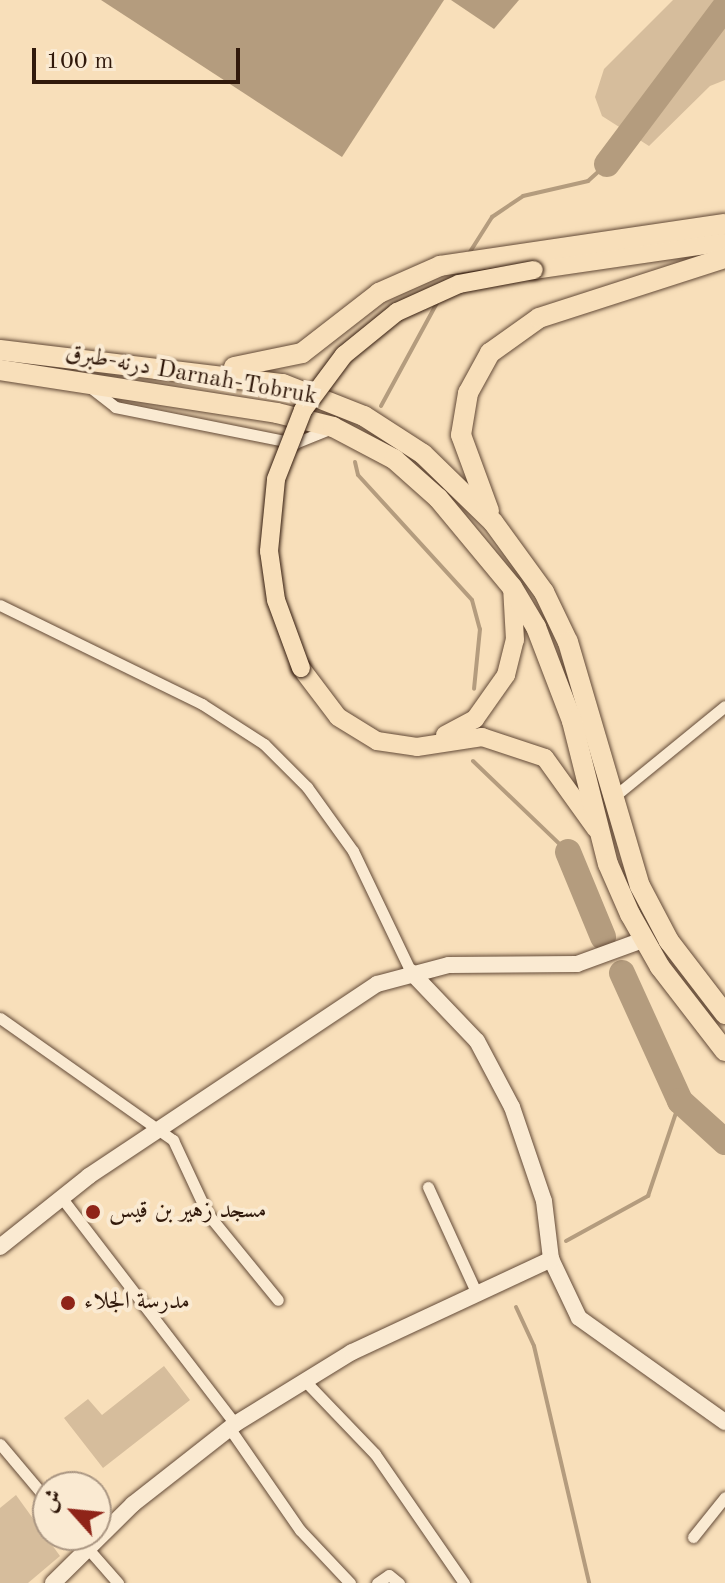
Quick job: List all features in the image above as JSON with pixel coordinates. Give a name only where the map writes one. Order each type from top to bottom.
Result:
[{"type":"highway","points":[[198,371],[302,353],[379,293],[440,266],[505,253],[725,224]]},
{"type":"highway","points":[[493,522],[461,435],[468,393],[490,353],[539,318],[725,255]]},
{"type":"highway","name":"درنه-طبرق Darnah-Tobruk","points":[[0,350],[198,371],[283,384],[364,416],[423,454],[493,522],[522,556],[568,642],[611,799],[650,906],[725,1014]]},
{"type":"highway","name":"درنه-طبرق Darnah-Tobruk","points":[[0,370],[333,427],[415,477],[512,587],[561,689],[597,830],[643,940],[725,1051]]},
{"type":"main road","points":[[597,830],[545,758],[482,737],[417,747],[377,741],[338,717],[306,666],[285,598],[279,539],[286,481],[312,416],[351,362],[402,321],[462,294],[535,275],[725,242]]},
{"type":"main road","points":[[535,275],[725,255]]},
{"type":"main road","points":[[306,666],[336,702],[372,729],[409,739],[446,734],[475,719],[506,675],[515,640],[512,587]]},
{"type":"street","points":[[0,605],[202,704],[272,752],[353,851],[411,972],[434,1001],[477,1041],[522,1128],[544,1201],[551,1259],[571,1306],[589,1328],[725,1422]]},
{"type":"street","points":[[611,799],[725,706]]},
{"type":"street","points":[[1,1245],[61,1197],[349,999],[411,972],[430,968],[577,964],[643,940]]},
{"type":"street","points":[[430,968],[434,1001]]},
{"type":"street","points":[[0,1018],[161,1131],[179,1148],[213,1221],[278,1300]]},
{"type":"street","points":[[428,1187],[477,1294]]},
{"type":"street","points":[[61,1197],[233,1426],[300,1530],[350,1583]]},
{"type":"street","points":[[112,1518],[233,1426],[352,1352],[551,1259]]},
{"type":"street","points":[[305,1381],[375,1454],[464,1583]]},
{"type":"street","points":[[0,1444],[32,1482]]},
{"type":"street","points":[[693,1537],[725,1497]]},
{"type":"street","points":[[53,1583],[74,1551]]},
{"type":"street","points":[[90,1551],[118,1583]]},
{"type":"street","points":[[377,1583],[389,1575],[399,1583]]},
{"type":"shaded area","points":[[101,0],[444,0],[342,157]]},
{"type":"shaded area","points":[[451,0],[519,0],[494,29]]},
{"type":"shaded area","points":[[673,0],[725,0],[725,80],[710,86],[649,146],[602,116],[595,97],[604,69]]},
{"type":"shaded area","points":[[164,1366],[190,1400],[103,1468],[64,1418],[88,1399],[102,1415]]},
{"type":"shaded area","points":[[16,1495],[32,1517],[32,1551],[56,1551],[60,1556],[28,1583],[0,1583],[0,1508]]},
{"type":"waterway","points":[[607,164],[725,7]]},
{"type":"waterway","points":[[468,255],[492,217],[523,196],[588,181],[607,164]]},
{"type":"waterway","points":[[381,406],[439,299]]},
{"type":"waterway","points":[[355,462],[358,475],[472,600],[480,629],[474,689]]},
{"type":"waterway","points":[[473,761],[568,852]]},
{"type":"waterway","points":[[568,852],[603,937]]},
{"type":"waterway","points":[[622,973],[680,1101],[725,1142]]},
{"type":"waterway","points":[[566,1241],[648,1196],[680,1101]]},
{"type":"waterway","points":[[516,1307],[534,1346],[589,1583]]},
{"type":"place","name":"مسجد زهير بن قيس","points":[[93,1212]]},
{"type":"place","name":"مدرسة الجلاء","points":[[68,1303]]}]
